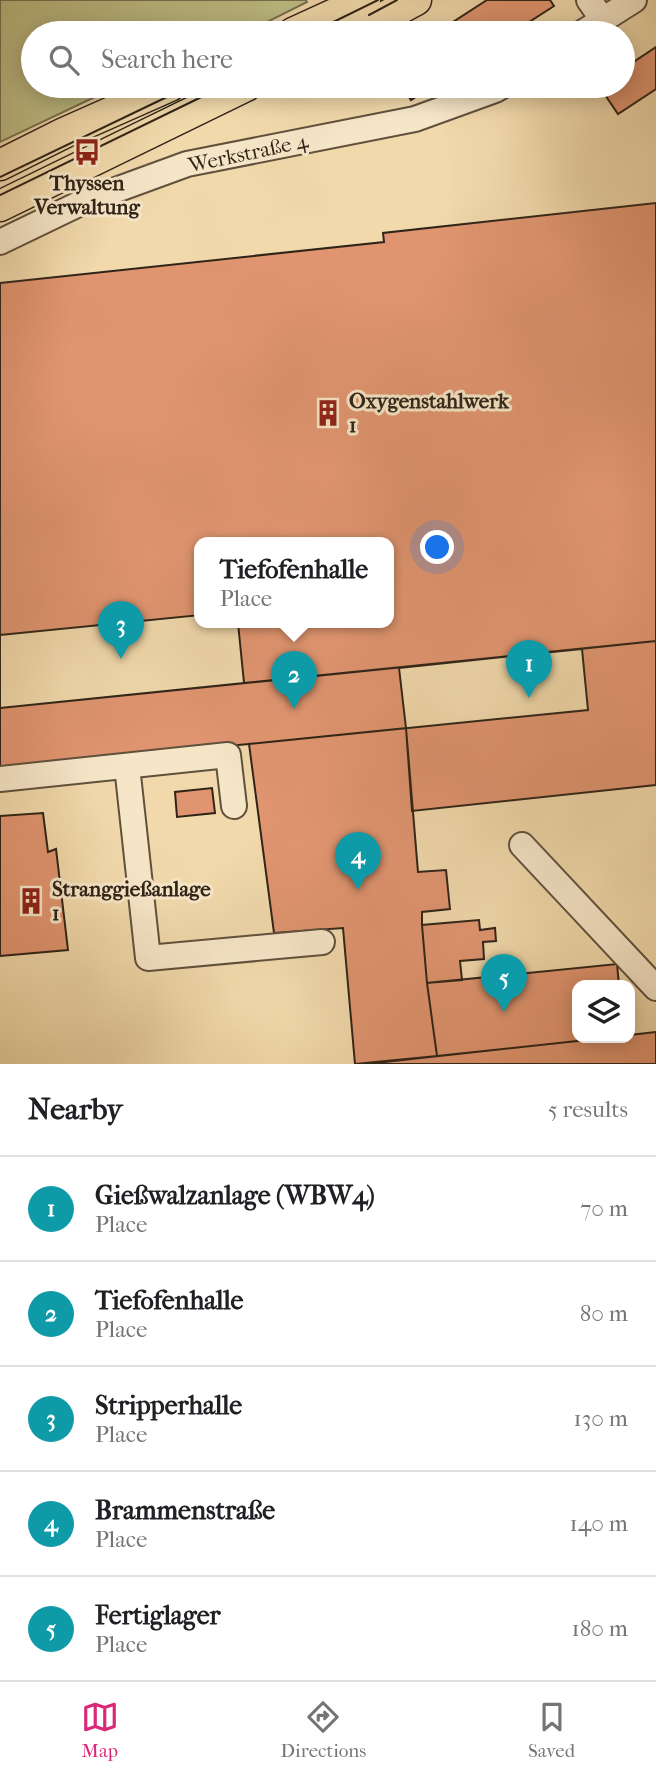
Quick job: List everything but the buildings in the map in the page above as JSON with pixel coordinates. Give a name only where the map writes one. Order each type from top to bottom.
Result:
[{"type":"main road","points":[[319,21],[365,0]]},
{"type":"main road","points":[[377,21],[416,0]]},
{"type":"main road","points":[[0,165],[143,98]]},
{"type":"main road","points":[[0,206],[221,98]]},
{"type":"lane","points":[[595,21],[612,6]]},
{"type":"lane","name":"Werkstraße 4","points":[[0,242],[83,202],[187,164],[415,119],[473,98]]},
{"type":"lane","points":[[0,779],[229,755],[234,806]]},
{"type":"lane","points":[[127,765],[148,958],[322,942]]},
{"type":"lane","points":[[522,845],[656,988]]},
{"type":"green space","points":[[0,0],[307,2],[269,21],[21,21],[21,98],[93,98],[0,142]]},
{"type":"tram line","points":[[335,21],[378,0]]},
{"type":"tram line","points":[[369,15],[397,0]]},
{"type":"tram line","points":[[0,177],[165,98]]},
{"type":"tram line","points":[[0,195],[199,98]]},
{"type":"place","name":"Thyssen Verwaltung","points":[[87,152]]},
{"type":"place","name":"Oxygenstahlwerk 1","points":[[328,413]]},
{"type":"place","name":"Stripperhalle","points":[[121,659]]},
{"type":"place","name":"Gießwalzanlage (WBW4)","points":[[529,698]]},
{"type":"place","name":"Tiefofenhalle","points":[[294,709]]},
{"type":"place","name":"Brammenstraße","points":[[358,890]]},
{"type":"place","name":"Stranggießanlage 1","points":[[31,901]]},
{"type":"place","name":"Fertiglager","points":[[504,1012]]}]
